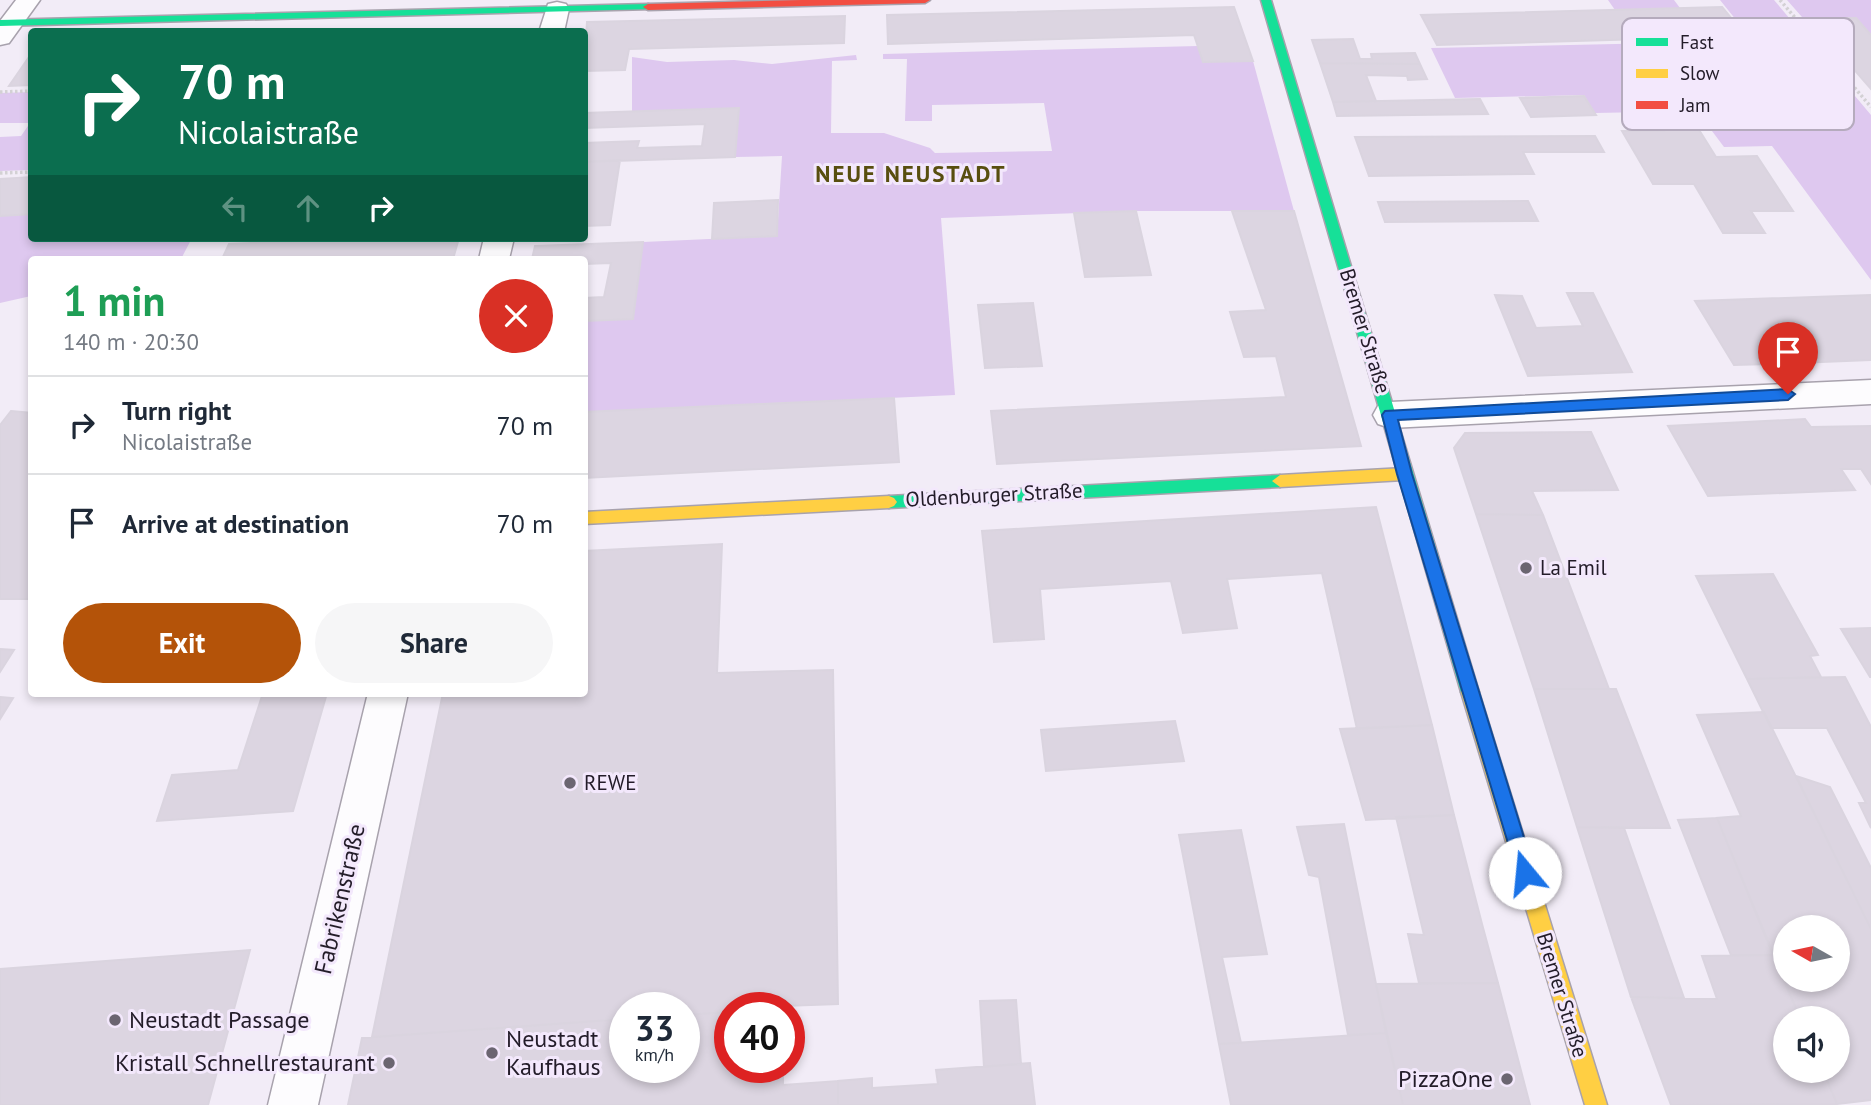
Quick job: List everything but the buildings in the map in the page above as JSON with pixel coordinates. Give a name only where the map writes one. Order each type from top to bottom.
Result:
[{"type":"street","points":[[4,28],[28,0]]},
{"type":"street","points":[[4,28],[554,20],[925,0]]},
{"type":"street","name":"Bremer Straße","points":[[1266,0],[1390,415],[1404,474],[1596,1105]]},
{"type":"street","points":[[1390,415],[1871,392]]},
{"type":"street","name":"Oldenburger Straße","points":[[588,518],[1404,474]]},
{"type":"street","name":"Fabrikenstraße","points":[[293,1105],[387,697]]},
{"type":"path","points":[[1780,0],[1795,18]]},
{"type":"path","points":[[1854,86],[1870,105]]},
{"type":"path","points":[[0,92],[28,90]]},
{"type":"path","points":[[0,173],[28,172]]},
{"type":"shaded area","points":[[1608,0],[1674,0],[1680,8],[1615,10]]},
{"type":"shaded area","points":[[1720,0],[1774,0],[1789,18],[1734,18]]},
{"type":"shaded area","points":[[1787,0],[1871,0],[1871,35],[1856,18],[1803,18]]},
{"type":"shaded area","points":[[1622,44],[1622,112],[1595,113],[1584,95],[1455,98],[1431,48]]},
{"type":"shaded area","points":[[1198,46],[1203,62],[1253,61],[1294,211],[1136,211],[941,218],[955,395],[588,412],[588,321],[633,318],[643,242],[777,236],[782,156],[735,157],[739,108],[632,112],[632,57],[667,62],[734,60],[772,64],[856,55],[857,60],[832,61],[831,133],[884,133],[930,148],[935,153],[1052,151],[1044,103],[932,105],[932,121],[905,121],[907,59],[883,59],[883,54]]},
{"type":"shaded area","points":[[28,92],[28,123],[0,123],[0,93]]},
{"type":"shaded area","points":[[1854,95],[1871,115],[1871,280],[1772,146],[1724,147],[1711,130],[1854,130]]},
{"type":"shaded area","points":[[28,126],[28,170],[0,171],[0,137],[21,136]]},
{"type":"shaded area","points":[[28,214],[28,242],[190,242],[183,256],[28,256],[28,297],[0,303],[0,216]]},
{"type":"traffic: fast","points":[[1266,0],[1470,692]]},
{"type":"traffic: fast","points":[[0,23],[648,7]]},
{"type":"traffic: fast","points":[[889,502],[1280,481]]},
{"type":"traffic: slow","points":[[1280,481],[1404,474]]},
{"type":"traffic: slow","points":[[588,518],[889,502]]},
{"type":"traffic: slow","points":[[1470,692],[1596,1105]]},
{"type":"traffic: jam","points":[[648,7],[925,0]]},
{"type":"place","name":"La Emil","points":[[1526,568]]},
{"type":"place","name":"REWE","points":[[570,783]]},
{"type":"place","name":"Neustadt Passage","points":[[115,1020]]},
{"type":"place","name":"Neustadt Kaufhaus","points":[[492,1053]]},
{"type":"place","name":"Kristall Schnellrestaurant","points":[[389,1063]]},
{"type":"place","name":"PizzaOne","points":[[1507,1079]]},
{"type":"district","name":"NEUE NEUSTADT","points":[[911,174]]},
{"type":"route","points":[[1525,873],[1404,474],[1390,415],[1788,394]]}]
